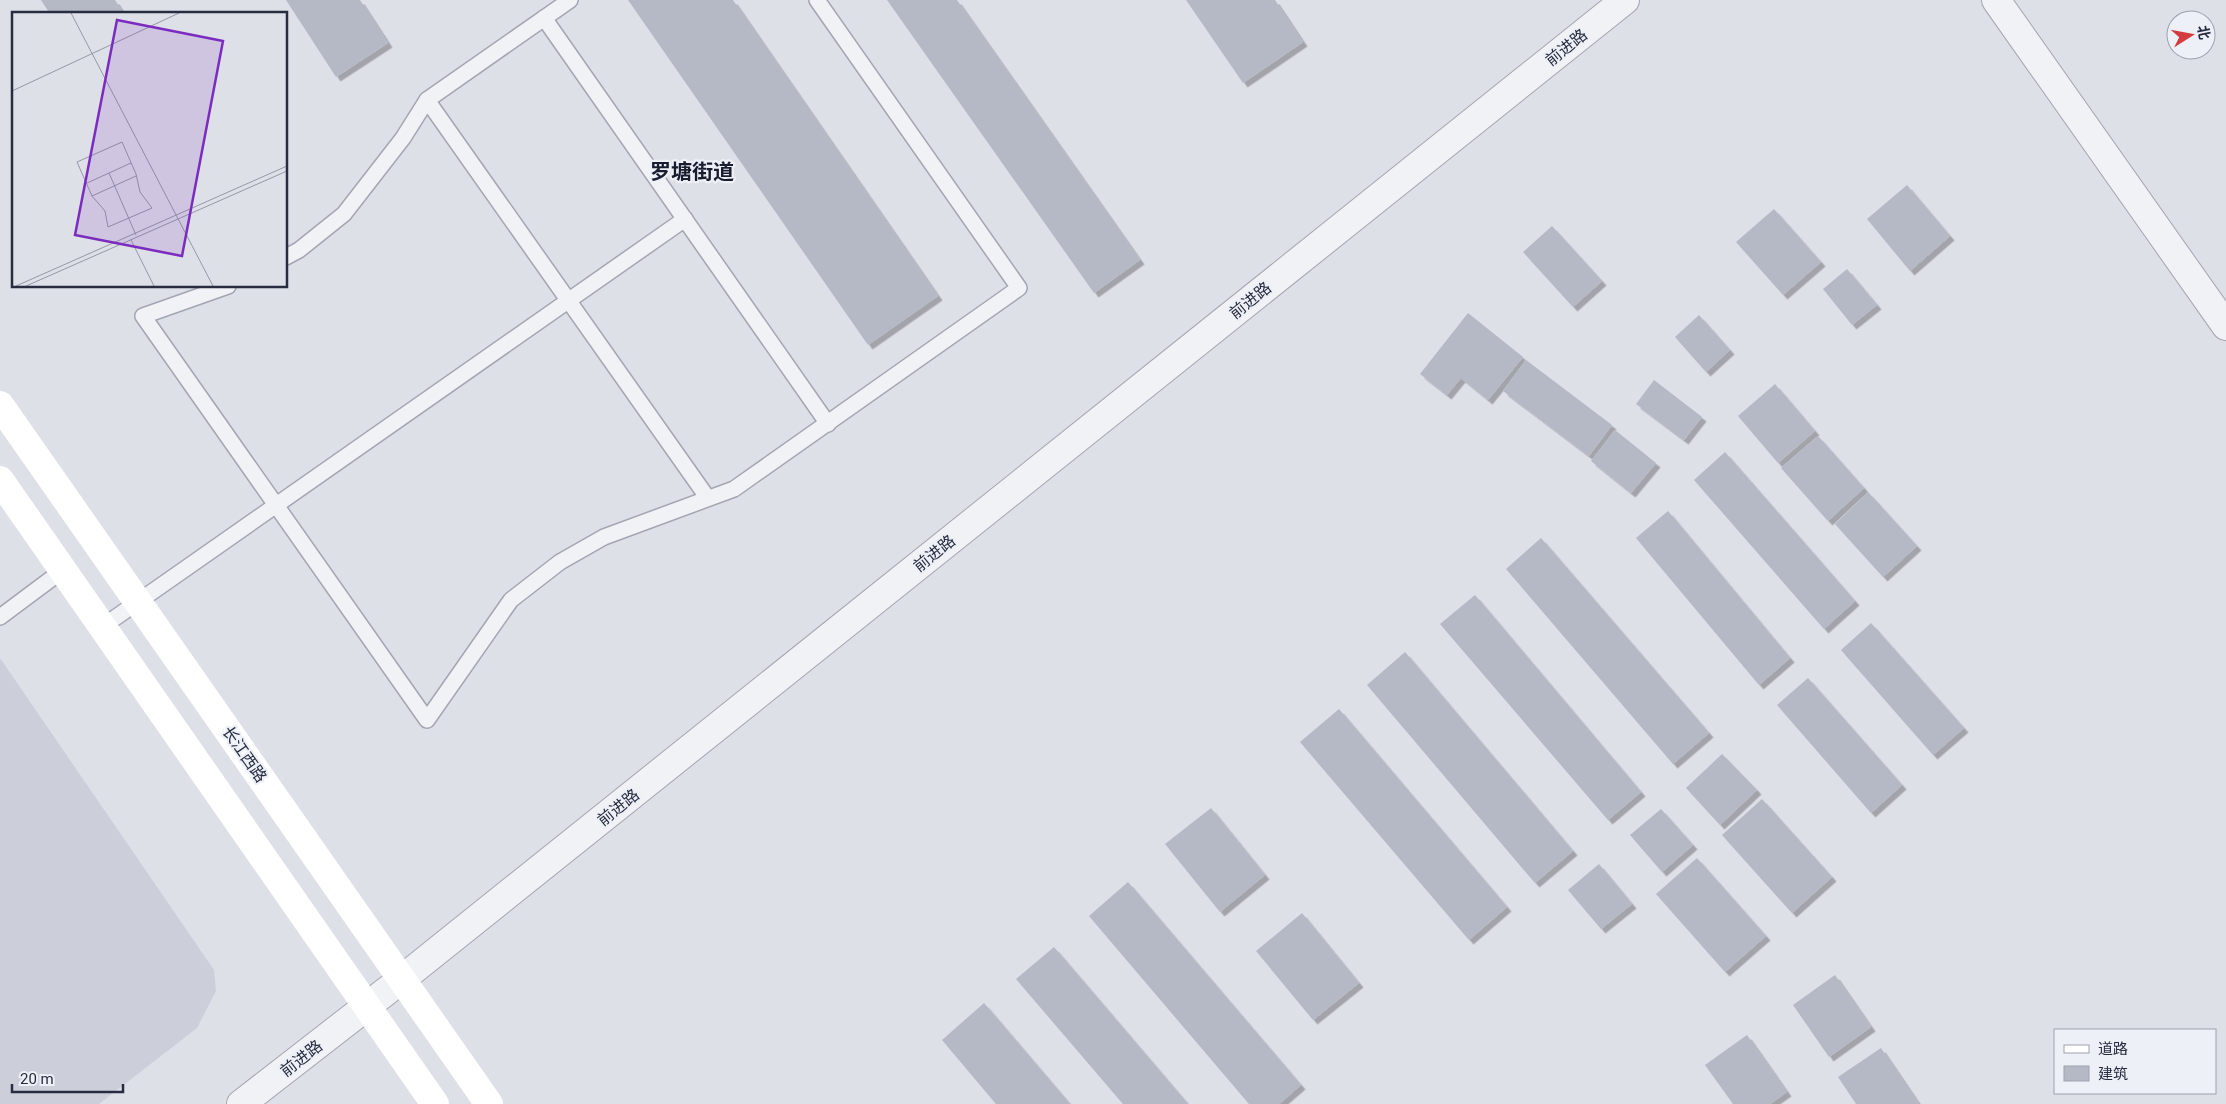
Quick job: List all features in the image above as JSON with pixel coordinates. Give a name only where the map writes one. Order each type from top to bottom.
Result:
[{"type":"main road","name":"长江西路","points":[[0,405],[489,1104]]},
{"type":"main road","points":[[0,480],[434,1104]]},
{"type":"street","name":"前进路","points":[[241,1104],[402,980],[1625,0]]},
{"type":"street","points":[[1996,0],[2226,326]]},
{"type":"lane","points":[[288,256],[299,250],[344,214],[403,138],[427,100],[570,0]]},
{"type":"lane","points":[[222,288],[143,316],[427,720],[511,600],[560,562],[604,537],[734,488],[828,424],[1019,288],[817,0]]},
{"type":"lane","points":[[544,18],[828,424]]},
{"type":"lane","points":[[427,100],[707,497]]},
{"type":"lane","points":[[102,627],[685,219]]},
{"type":"lane","points":[[0,618],[63,570]]},
{"type":"shaded area","points":[[0,658],[214,970],[216,991],[197,1028],[99,1104],[0,1104]]},
{"type":"building","points":[[41,0],[115,0],[123,12],[49,12]]},
{"type":"building","points":[[286,0],[360,0],[388,43],[336,77]]},
{"type":"building","points":[[628,0],[733,0],[938,296],[868,345]]},
{"type":"building","points":[[887,0],[957,0],[1140,260],[1094,293]]},
{"type":"building","points":[[1186,0],[1275,0],[1303,42],[1243,83]]},
{"type":"building","points":[[1907,185],[1950,236],[1910,271],[1867,219]]},
{"type":"building","points":[[1774,209],[1821,262],[1783,295],[1736,242]]},
{"type":"building","points":[[1552,226],[1602,281],[1573,307],[1523,252]]},
{"type":"building","points":[[1847,269],[1877,305],[1852,325],[1823,289]]},
{"type":"building","points":[[1468,313],[1523,357],[1488,400],[1461,378],[1447,395],[1420,374]]},
{"type":"building","points":[[1699,315],[1730,350],[1706,372],[1675,337]]},
{"type":"building","points":[[1526,360],[1612,425],[1589,456],[1503,391]]},
{"type":"building","points":[[1654,380],[1702,417],[1684,440],[1636,404]]},
{"type":"building","points":[[1775,384],[1815,431],[1778,463],[1738,416]]},
{"type":"building","points":[[1615,430],[1656,463],[1631,493],[1591,461]]},
{"type":"building","points":[[1818,436],[1864,488],[1828,521],[1781,468]]},
{"type":"building","points":[[1725,452],[1855,601],[1824,629],[1694,480]]},
{"type":"building","points":[[1868,492],[1917,546],[1883,577],[1835,524]]},
{"type":"building","points":[[1668,511],[1790,658],[1759,685],[1636,538]]},
{"type":"building","points":[[1541,538],[1709,733],[1673,764],[1506,569]]},
{"type":"building","points":[[1475,595],[1641,792],[1608,820],[1440,624]]},
{"type":"building","points":[[1871,623],[1964,728],[1933,755],[1841,650]]},
{"type":"building","points":[[1405,652],[1573,851],[1535,883],[1367,685]]},
{"type":"building","points":[[1808,678],[1902,785],[1871,813],[1777,705]]},
{"type":"building","points":[[1339,709],[1507,907],[1469,940],[1300,742]]},
{"type":"building","points":[[1722,754],[1757,790],[1720,825],[1686,788]]},
{"type":"building","points":[[1762,799],[1832,877],[1792,913],[1722,835]]},
{"type":"building","points":[[1211,808],[1265,875],[1220,912],[1165,844]]},
{"type":"building","points":[[1661,809],[1693,845],[1662,872],[1630,835]]},
{"type":"building","points":[[1697,858],[1766,936],[1725,972],[1656,894]]},
{"type":"building","points":[[1599,864],[1632,904],[1601,929],[1568,890]]},
{"type":"building","points":[[1128,882],[1301,1085],[1279,1104],[1249,1104],[1089,916]]},
{"type":"building","points":[[1302,913],[1359,983],[1313,1020],[1256,951]]},
{"type":"building","points":[[1054,947],[1188,1104],[1123,1104],[1016,979]]},
{"type":"building","points":[[1835,975],[1871,1027],[1829,1057],[1793,1005]]},
{"type":"building","points":[[984,1003],[1070,1104],[996,1104],[942,1040]]},
{"type":"building","points":[[1747,1035],[1787,1092],[1770,1104],[1733,1104],[1705,1065]]},
{"type":"building","points":[[1881,1048],[1919,1104],[1856,1104],[1838,1077]]},
{"type":"district","name":"罗塘街道","points":[[692,172]]}]
